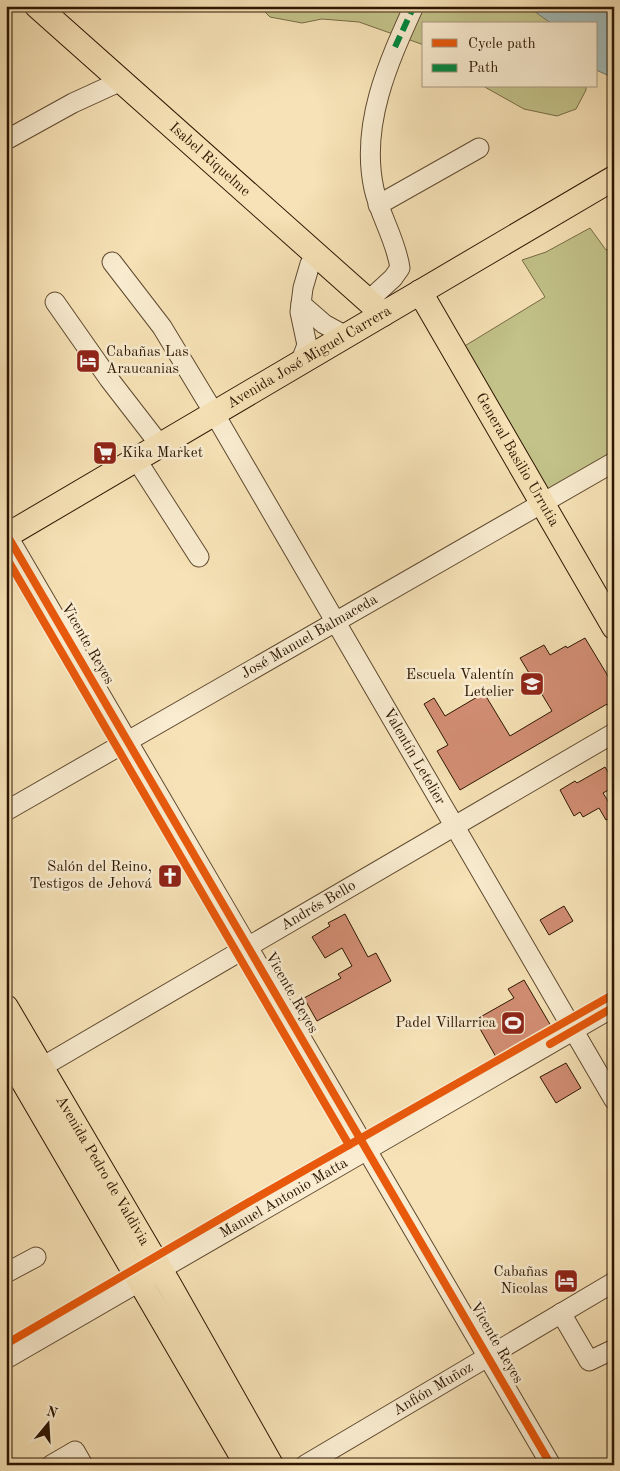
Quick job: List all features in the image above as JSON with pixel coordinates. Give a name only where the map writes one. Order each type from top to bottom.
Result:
[{"type":"main road","name":"Isabel Riquelme","points":[[37,6],[376,307]]},
{"type":"main road","name":"Avenida José Miguel Carrera","points":[[7,536],[346,336],[376,307],[420,292],[614,178]]},
{"type":"main road","name":"General Basilio Urrutia","points":[[420,292],[614,626]]},
{"type":"main road","name":"Avenida Pedro de Valdivia","points":[[6,1007],[31,1073],[140,1281],[247,1465]]},
{"type":"main road","name":"Avenida Pedro de Valdivia","points":[[6,1052],[31,1073],[161,1269],[271,1465]]},
{"type":"street","points":[[376,307],[400,268],[398,251],[378,205],[371,168],[371,131],[378,97],[395,47],[414,6]]},
{"type":"street","points":[[6,140],[73,103],[121,81]]},
{"type":"street","points":[[378,205],[479,148]]},
{"type":"street","points":[[300,363],[307,345],[301,320],[301,304],[306,275],[310,264],[317,255]]},
{"type":"street","name":"Valentín Letelier","points":[[112,262],[162,327],[214,413],[614,1100]]},
{"type":"street","points":[[55,302],[108,379],[160,445]]},
{"type":"street","points":[[301,304],[324,324],[346,336]]},
{"type":"street","points":[[136,459],[198,557]]},
{"type":"street","name":"José Manuel Balmaceda","points":[[6,811],[614,462]]},
{"type":"street","name":"Vicente Reyes","points":[[7,536],[551,1465]]},
{"type":"street","name":"Andrés Bello","points":[[31,1073],[614,733]]},
{"type":"street","name":"Manuel Antonio Matta","points":[[8,1352],[140,1281],[614,1008]]},
{"type":"street","points":[[6,1273],[36,1257]]},
{"type":"street","name":"Anfión Muñoz","points":[[304,1465],[614,1282]]},
{"type":"street","points":[[561,1313],[589,1361],[610,1350]]},
{"type":"street","points":[[51,1465],[75,1451],[83,1465]]},
{"type":"green space","points":[[259,6],[614,6],[598,22],[422,22],[422,44],[359,22],[322,19],[302,23],[270,17]]},
{"type":"green space","points":[[487,88],[586,88],[576,109],[557,116],[524,109]]},
{"type":"green space","points":[[590,228],[606,250],[614,248],[614,451],[549,491],[463,347],[545,297],[522,260],[546,252]]},
{"type":"water","points":[[527,6],[614,6],[614,78],[598,71],[598,22],[549,22]]},
{"type":"building","points":[[585,638],[614,686],[614,715],[607,704],[460,790],[437,751],[448,745],[424,704],[434,698],[445,716],[484,693],[510,736],[552,711],[520,658],[544,645],[550,655]]},
{"type":"building","points":[[605,767],[614,782],[614,787],[603,793],[614,811],[614,816],[606,820],[599,808],[583,817],[580,812],[574,816],[560,790],[575,781],[577,783]]},
{"type":"building","points":[[564,906],[573,921],[549,935],[540,920]]},
{"type":"building","points":[[345,914],[368,957],[376,953],[391,981],[317,1021],[304,998],[341,978],[338,974],[352,966],[342,948],[325,958],[312,937],[330,926],[328,923]]},
{"type":"building","name":"Padel Villarrica","points":[[524,980],[551,1026],[496,1057],[475,1020],[514,998],[508,989]]},
{"type":"building","points":[[566,1063],[581,1088],[556,1103],[540,1077]]},
{"type":"marked path","points":[[395,47],[414,6]]},
{"type":"cycle path","points":[[7,535],[551,1465]]},
{"type":"cycle path","points":[[6,557],[349,1145]]},
{"type":"cycle path","points":[[6,1344],[249,1202],[614,994]]},
{"type":"cycle path","points":[[550,1044],[614,1007]]},
{"type":"place","name":"Cabañas Las Araucanias","points":[[88,361]]},
{"type":"place","name":"Kika Market","points":[[105,453]]},
{"type":"place","name":"Escuela Valentín Letelier","points":[[532,684]]},
{"type":"place","name":"Salón del Reino, Testigos de Jehová","points":[[170,876]]},
{"type":"place","name":"Padel Villarrica","points":[[513,1023]]},
{"type":"place","name":"Cabañas Nicolas","points":[[566,1281]]}]
